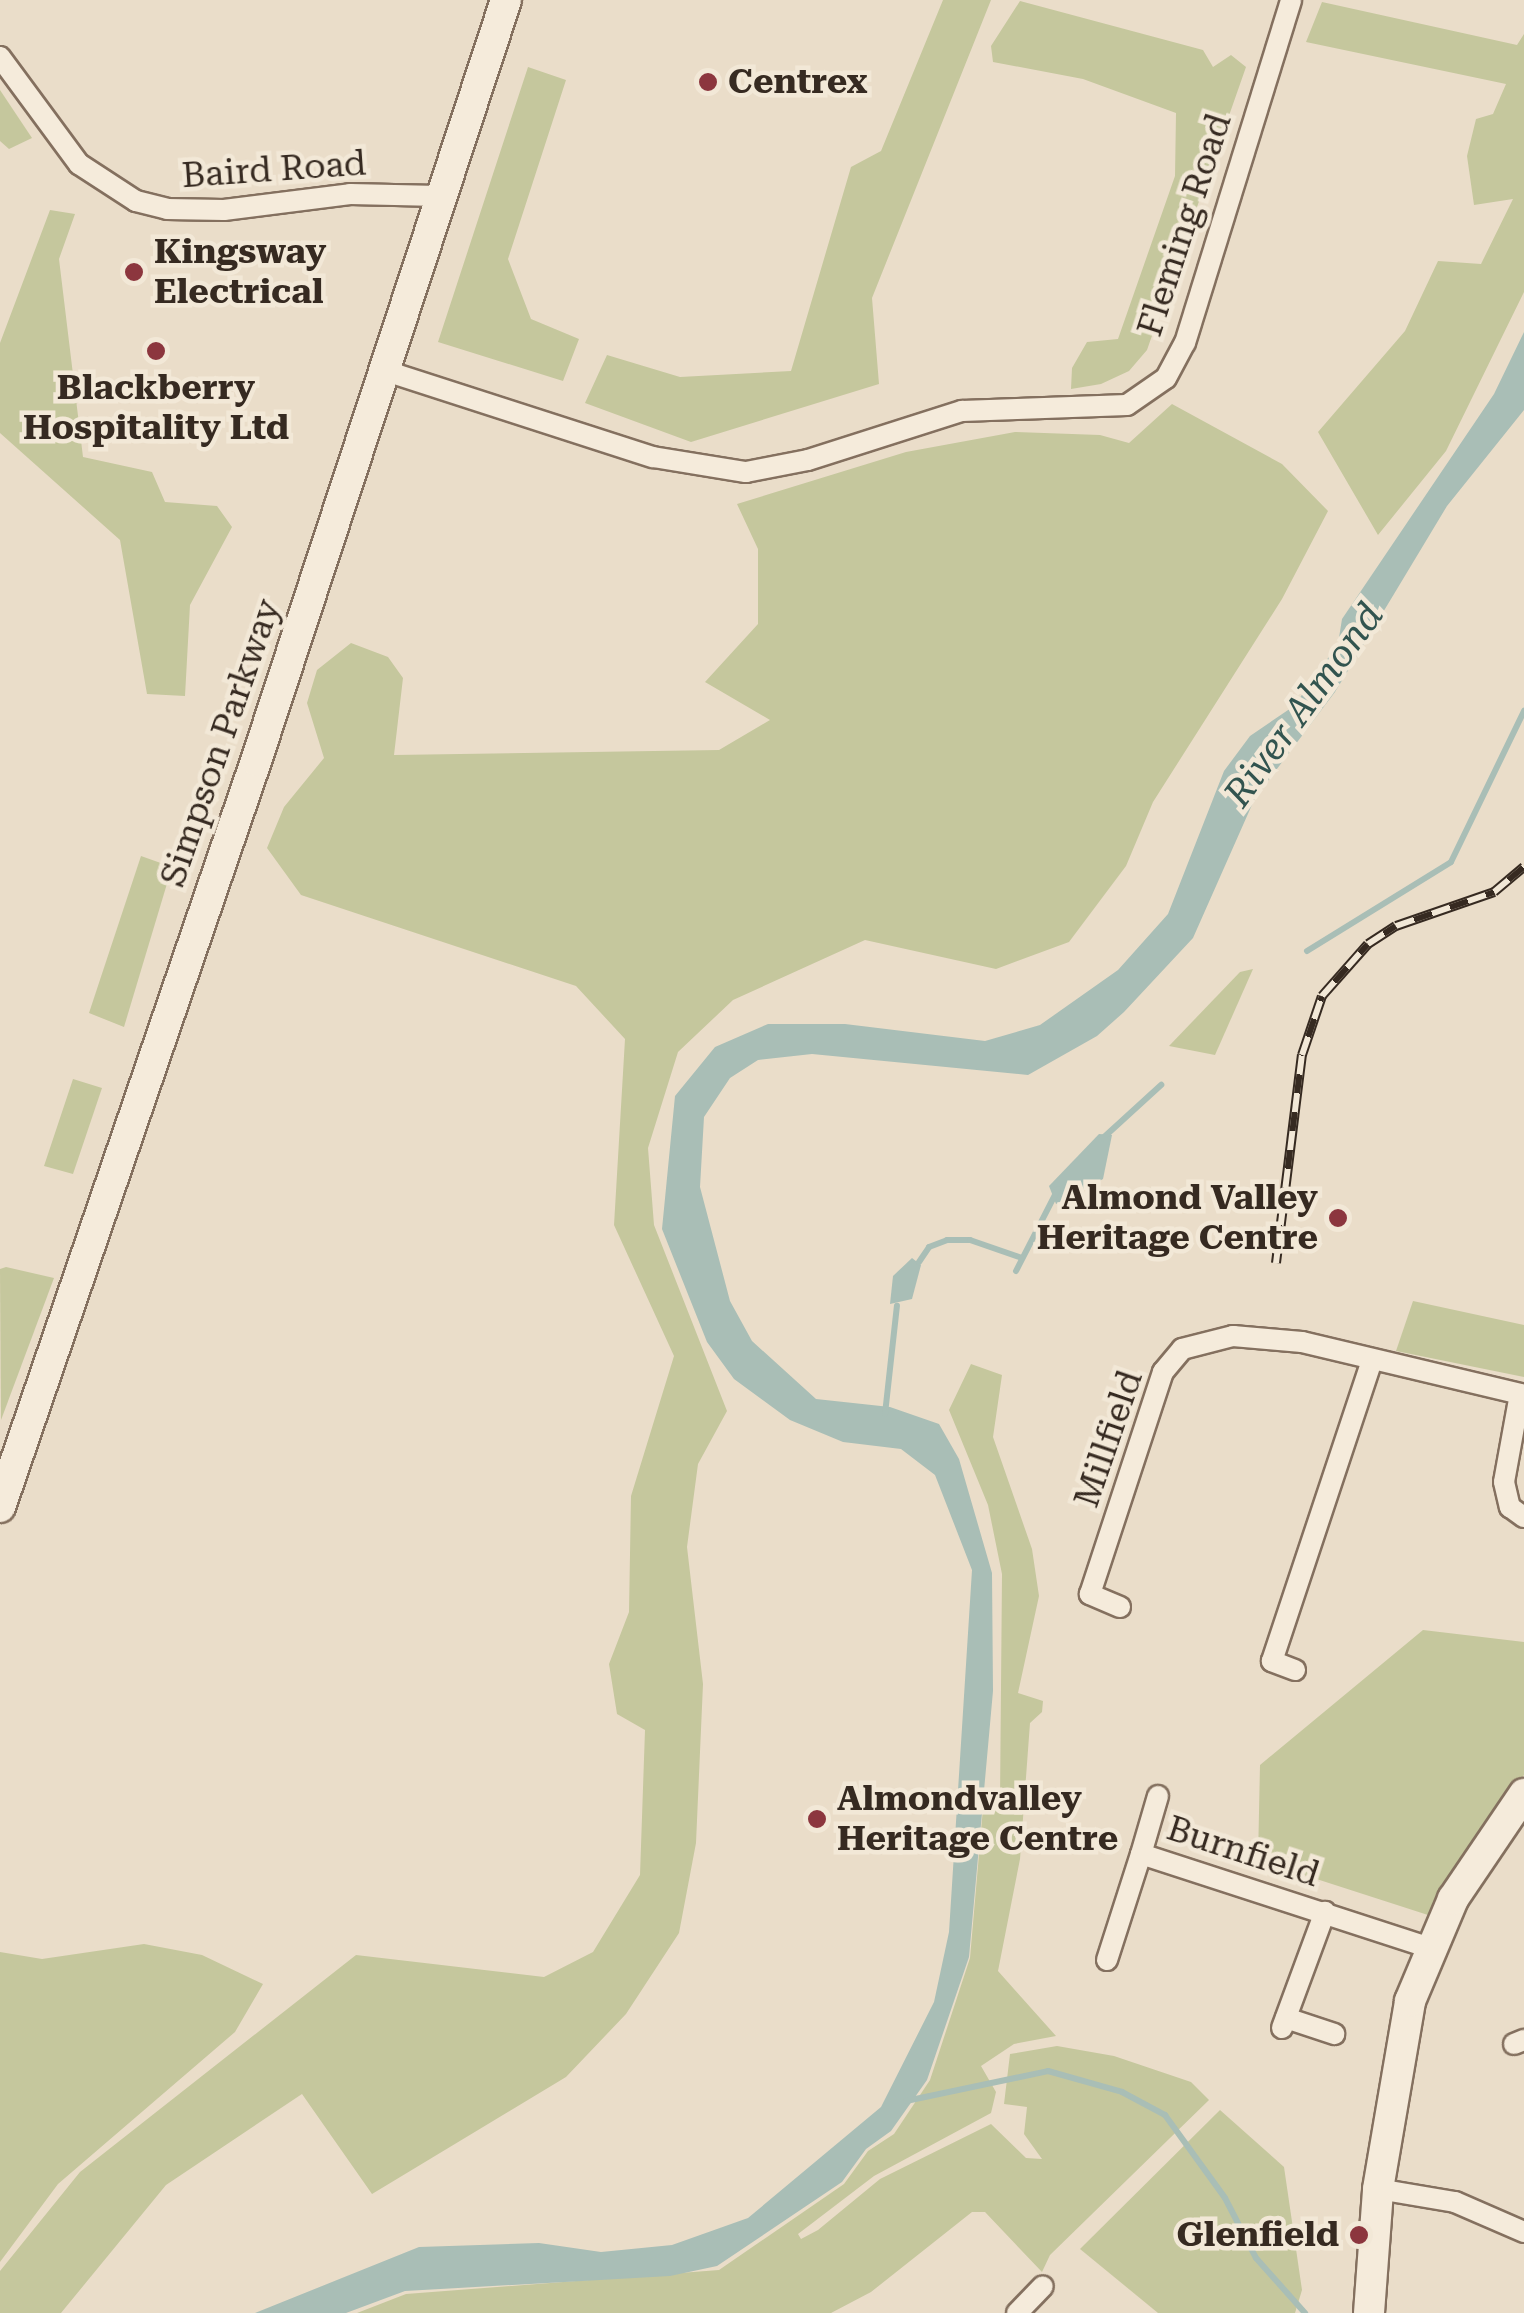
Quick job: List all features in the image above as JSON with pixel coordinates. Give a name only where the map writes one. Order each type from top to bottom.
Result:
[{"type":"main road","name":"Simpson Parkway","points":[[0,1507],[506,0]]},
{"type":"main road","points":[[1369,2311],[1378,2189],[1394,2075],[1430,1948],[1484,1848],[1524,1794]]},
{"type":"street","name":"Fleming Road","points":[[383,370],[653,457],[746,472],[808,460],[962,411],[1104,411],[1127,405],[1166,378],[1185,342],[1291,0]]},
{"type":"street","name":"Baird Road","points":[[0,56],[79,164],[136,200],[167,210],[224,210],[350,194],[440,196]]},
{"type":"street","name":"Millfield","points":[[1120,1607],[1090,1594],[1163,1372],[1182,1349],[1232,1336],[1302,1342],[1522,1395],[1504,1482],[1510,1507],[1524,1517]]},
{"type":"street","points":[[1294,1670],[1272,1661],[1372,1360]]},
{"type":"street","name":"Burnfield","points":[[1107,1960],[1158,1796]]},
{"type":"street","name":"Burnfield","points":[[1140,1854],[1430,1948]]},
{"type":"street","name":"Burnfield","points":[[1325,1912],[1284,2023],[1334,2034]]},
{"type":"street","points":[[1378,2189],[1455,2202],[1524,2232]]},
{"type":"street","points":[[1017,2313],[1043,2286]]},
{"type":"green space","points":[[943,0],[991,0],[872,298],[879,384],[691,442],[585,403],[607,355],[680,377],[791,371],[851,167],[881,151]]},
{"type":"green space","points":[[1020,1],[1203,50],[1213,67],[1231,55],[1246,67],[1147,350],[1129,371],[1101,384],[1071,389],[1072,368],[1087,342],[1118,339],[1175,176],[1176,113],[1083,79],[993,62],[991,46]]},
{"type":"green space","points":[[1322,2],[1517,45],[1524,34],[1524,292],[1446,451],[1378,535],[1318,432],[1405,331],[1438,261],[1481,264],[1513,199],[1474,205],[1467,156],[1476,119],[1493,114],[1506,84],[1306,42]]},
{"type":"green space","points":[[528,67],[566,80],[508,259],[531,319],[579,339],[563,381],[438,342]]},
{"type":"green space","points":[[0,90],[32,138],[9,149],[0,141]]},
{"type":"green space","points":[[50,210],[75,214],[59,259],[83,457],[152,472],[165,502],[217,506],[232,527],[190,605],[185,696],[147,694],[120,540],[0,433],[0,343]]},
{"type":"green space","points":[[1172,404],[1282,464],[1328,511],[1282,599],[1153,802],[1126,866],[1069,942],[996,969],[865,940],[733,1000],[678,1052],[648,1148],[654,1225],[727,1411],[698,1464],[687,1547],[703,1684],[696,1843],[679,1933],[626,2014],[566,2077],[372,2194],[302,2094],[166,2185],[61,2313],[0,2313],[0,2271],[80,2172],[356,1955],[544,1977],[593,1952],[640,1875],[645,1730],[617,1714],[609,1664],[629,1612],[631,1496],[674,1356],[614,1225],[625,1039],[576,986],[301,895],[267,848],[284,807],[324,758],[307,703],[317,670],[351,643],[388,657],[403,678],[394,755],[719,750],[770,720],[705,682],[758,624],[758,549],[737,504],[906,452],[1015,432],[1100,435],[1129,443]]},
{"type":"green space","points":[[141,856],[172,867],[124,1027],[89,1013]]},
{"type":"green space","points":[[1253,969],[1215,1055],[1169,1046],[1240,972]]},
{"type":"green space","points":[[73,1079],[102,1088],[73,1174],[44,1166]]},
{"type":"green space","points":[[0,1269],[54,1278],[1,1420]]},
{"type":"green space","points":[[1413,1301],[1524,1325],[1524,1377],[1396,1351]]},
{"type":"green space","points":[[971,1364],[1002,1375],[993,1437],[1032,1549],[1039,1596],[1018,1693],[1043,1701],[1042,1712],[1030,1723],[1020,1859],[998,1971],[1056,2036],[1014,2044],[981,2066],[996,2092],[991,2113],[874,2176],[798,2234],[801,2239],[818,2230],[880,2179],[991,2124],[1026,2158],[1042,2159],[1024,2134],[1027,2107],[1004,2104],[1010,2054],[1057,2046],[1114,2056],[1191,2082],[1209,2100],[1050,2255],[1042,2272],[985,2212],[972,2212],[871,2292],[831,2313],[357,2313],[406,2294],[719,2270],[844,2184],[868,2151],[894,2134],[930,2080],[970,1958],[983,1808],[1000,1801],[1002,1574],[988,1505],[949,1410]]},
{"type":"green space","points":[[1423,1630],[1524,1642],[1524,1775],[1470,1845],[1428,1915],[1258,1860],[1260,1765]]},
{"type":"green space","points":[[144,1944],[202,1955],[263,1984],[235,2032],[58,2184],[0,2262],[0,1952],[42,1959]]},
{"type":"green space","points":[[1220,2110],[1284,2167],[1302,2290],[1295,2313],[1158,2313],[1080,2249]]},
{"type":"water","name":"River Almond","points":[[1524,332],[1524,410],[1447,506],[1335,692],[1255,798],[1193,938],[1124,1012],[1097,1036],[1028,1075],[812,1054],[758,1060],[730,1078],[704,1117],[700,1187],[730,1301],[752,1341],[816,1399],[890,1407],[939,1424],[959,1459],[992,1573],[993,1691],[969,1957],[927,2080],[891,2131],[866,2149],[842,2182],[717,2266],[670,2276],[405,2291],[346,2313],[255,2313],[419,2247],[539,2243],[601,2252],[672,2245],[748,2218],[881,2107],[934,2002],[949,1932],[972,1570],[935,1475],[901,1449],[843,1442],[790,1420],[734,1379],[707,1342],[662,1229],[675,1096],[715,1047],[768,1024],[845,1024],[985,1041],[1040,1025],[1118,970],[1168,914],[1224,771],[1250,736],[1294,706],[1338,644],[1342,619],[1494,394]]},
{"type":"water","points":[[1099,1134],[1112,1135],[1103,1179],[1056,1204],[1049,1186]]},
{"type":"water","points":[[912,1258],[921,1265],[912,1299],[890,1304],[893,1276]]},
{"type":"waterway","points":[[1307,951],[1451,862],[1524,711]]},
{"type":"waterway","points":[[1103,1138],[1161,1085]]},
{"type":"waterway","points":[[1016,1271],[1058,1189]]},
{"type":"waterway","points":[[919,1262],[929,1247],[947,1240],[970,1240],[1022,1258]]},
{"type":"waterway","points":[[885,1414],[897,1306]]},
{"type":"waterway","points":[[906,2101],[1048,2071],[1122,2092],[1165,2115],[1225,2198],[1256,2258],[1305,2313]]},
{"type":"railway","points":[[1276,1263],[1302,1055],[1322,996],[1368,944],[1396,926],[1494,892],[1524,867]]},
{"type":"place","name":"Centrex","points":[[708,82]]},
{"type":"place","name":"Kingsway Electrical","points":[[134,272]]},
{"type":"place","name":"Blackberry Hospitality Ltd","points":[[156,351]]},
{"type":"place","name":"Almond Valley Heritage Centre","points":[[1338,1218]]},
{"type":"place","name":"Almondvalley Heritage Centre","points":[[817,1819]]},
{"type":"place","name":"Glenfield","points":[[1359,2235]]}]
